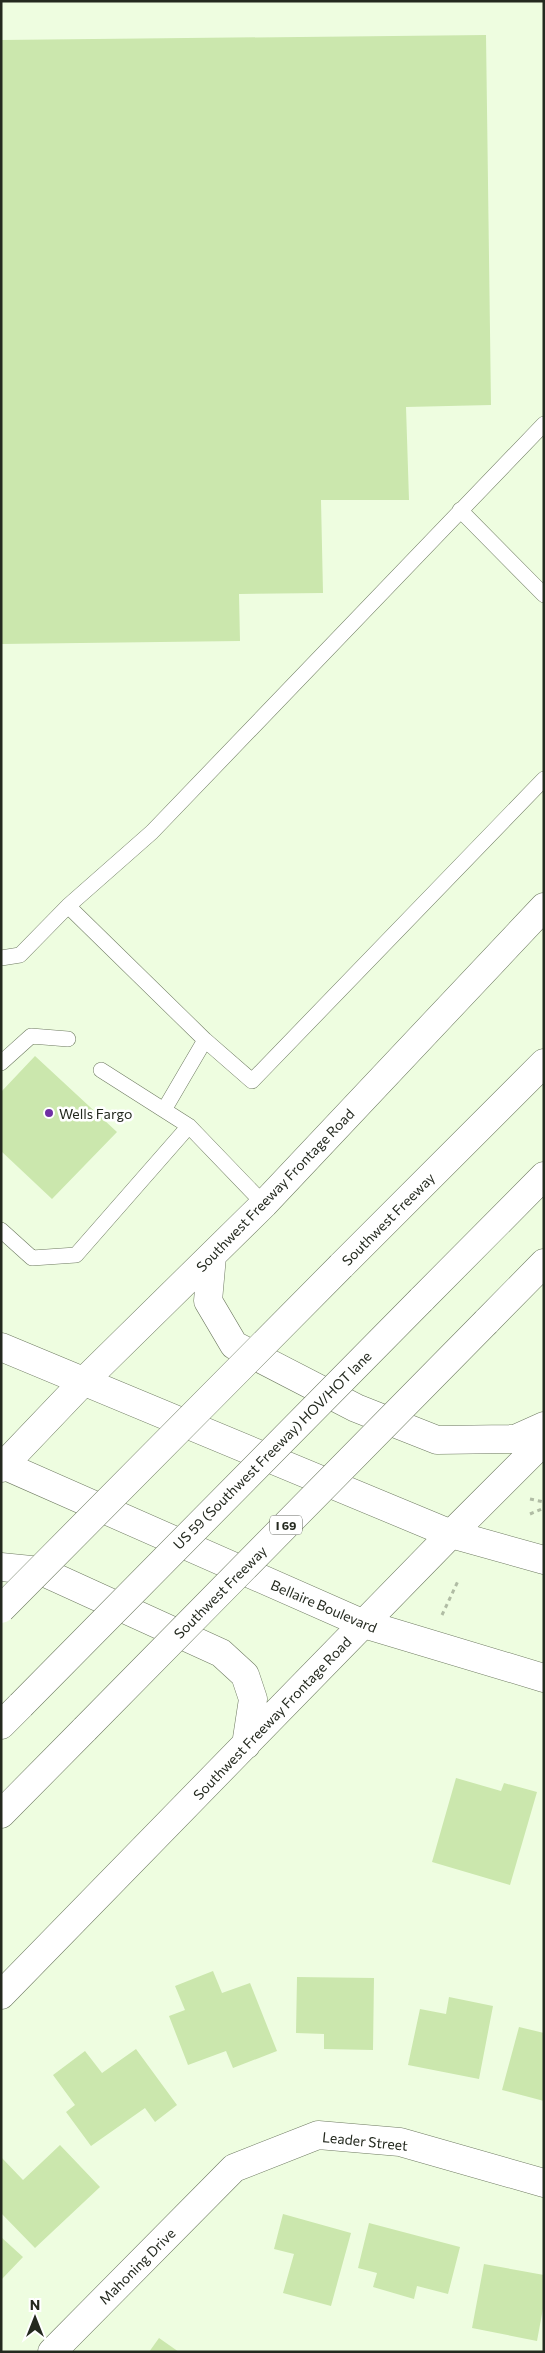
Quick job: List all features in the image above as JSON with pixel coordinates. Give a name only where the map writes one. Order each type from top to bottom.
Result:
[{"type":"main road","name":"Southwest Freeway Frontage Road","points":[[2,1466],[84,1381],[264,1204],[544,907]]},
{"type":"main road","name":"Southwest Freeway","points":[[1,1609],[544,1063]]},
{"type":"main road","name":"US 59 (Southwest Freeway) HOV/HOT lane","points":[[1,1725],[544,1176]]},
{"type":"main road","points":[[212,1256],[208,1301],[234,1345],[356,1408],[437,1440],[515,1439],[544,1426]]},
{"type":"main road","name":"Southwest Freeway","points":[[1,1814],[544,1263]]},
{"type":"main road","points":[[1,1347],[450,1534],[544,1560]]},
{"type":"main road","name":"Southwest Freeway Frontage Road","points":[[1,1995],[450,1534],[544,1441]]},
{"type":"main road","name":"Bellaire Boulevard","points":[[2,1466],[364,1624],[544,1678]]},
{"type":"main road","points":[[1,1567],[41,1571],[221,1653],[245,1675],[252,1699],[246,1745]]},
{"type":"main road","name":"Leader Street","points":[[222,2180],[234,2168],[318,2135],[400,2142],[544,2183]]},
{"type":"main road","name":"Mahoning Drive","points":[[52,2352],[222,2180]]},
{"type":"lane","points":[[1,958],[20,955],[68,906],[152,832],[544,424]]},
{"type":"lane","points":[[460,510],[544,595]]},
{"type":"lane","points":[[68,906],[205,1040],[252,1081],[544,779]]},
{"type":"lane","points":[[1,1063],[31,1036],[68,1039]]},
{"type":"lane","points":[[164,1110],[205,1040]]},
{"type":"lane","points":[[100,1070],[189,1126],[264,1204]]},
{"type":"lane","points":[[1,1230],[32,1258],[76,1255],[189,1126]]},
{"type":"path","points":[[527,1499],[544,1502]]},
{"type":"path","points":[[530,1514],[544,1508]]},
{"type":"path","points":[[439,1620],[458,1581]]},
{"type":"building","points":[[486,35],[491,405],[406,407],[409,500],[321,500],[323,593],[239,594],[240,641],[1,644],[1,40]]},
{"type":"building","name":"Wells Fargo","points":[[35,1056],[117,1132],[52,1199],[1,1151],[1,1092]]},
{"type":"building","points":[[456,1778],[501,1791],[504,1783],[537,1792],[510,1885],[432,1862]]},
{"type":"building","points":[[213,1971],[222,1993],[250,1983],[277,2051],[233,2068],[226,2051],[188,2065],[169,2016],[185,2010],[175,1986]]},
{"type":"building","points":[[297,1977],[374,1978],[373,2050],[324,2049],[324,2034],[296,2033]]},
{"type":"building","points":[[449,1997],[493,2006],[479,2079],[408,2065],[420,2009],[446,2014]]},
{"type":"building","points":[[519,2027],[544,2033],[544,2101],[502,2090]]},
{"type":"building","points":[[136,2049],[177,2105],[155,2122],[145,2108],[91,2146],[66,2112],[75,2105],[53,2075],[85,2051],[102,2073]]},
{"type":"building","points":[[60,2145],[100,2187],[35,2248],[1,2213],[1,2157],[23,2180]]},
{"type":"building","points":[[283,2214],[351,2233],[331,2306],[283,2293],[294,2254],[274,2249]]},
{"type":"building","points":[[369,2223],[460,2247],[448,2294],[417,2286],[414,2299],[373,2287],[377,2273],[358,2268]]},
{"type":"building","points":[[1,2237],[23,2257],[2,2279],[1,2278]]},
{"type":"building","points":[[484,2264],[544,2275],[544,2303],[537,2341],[472,2328]]},
{"type":"building","points":[[159,2338],[179,2352],[149,2352]]},
{"type":"place","name":"Wells Fargo","points":[[49,1113]]}]
